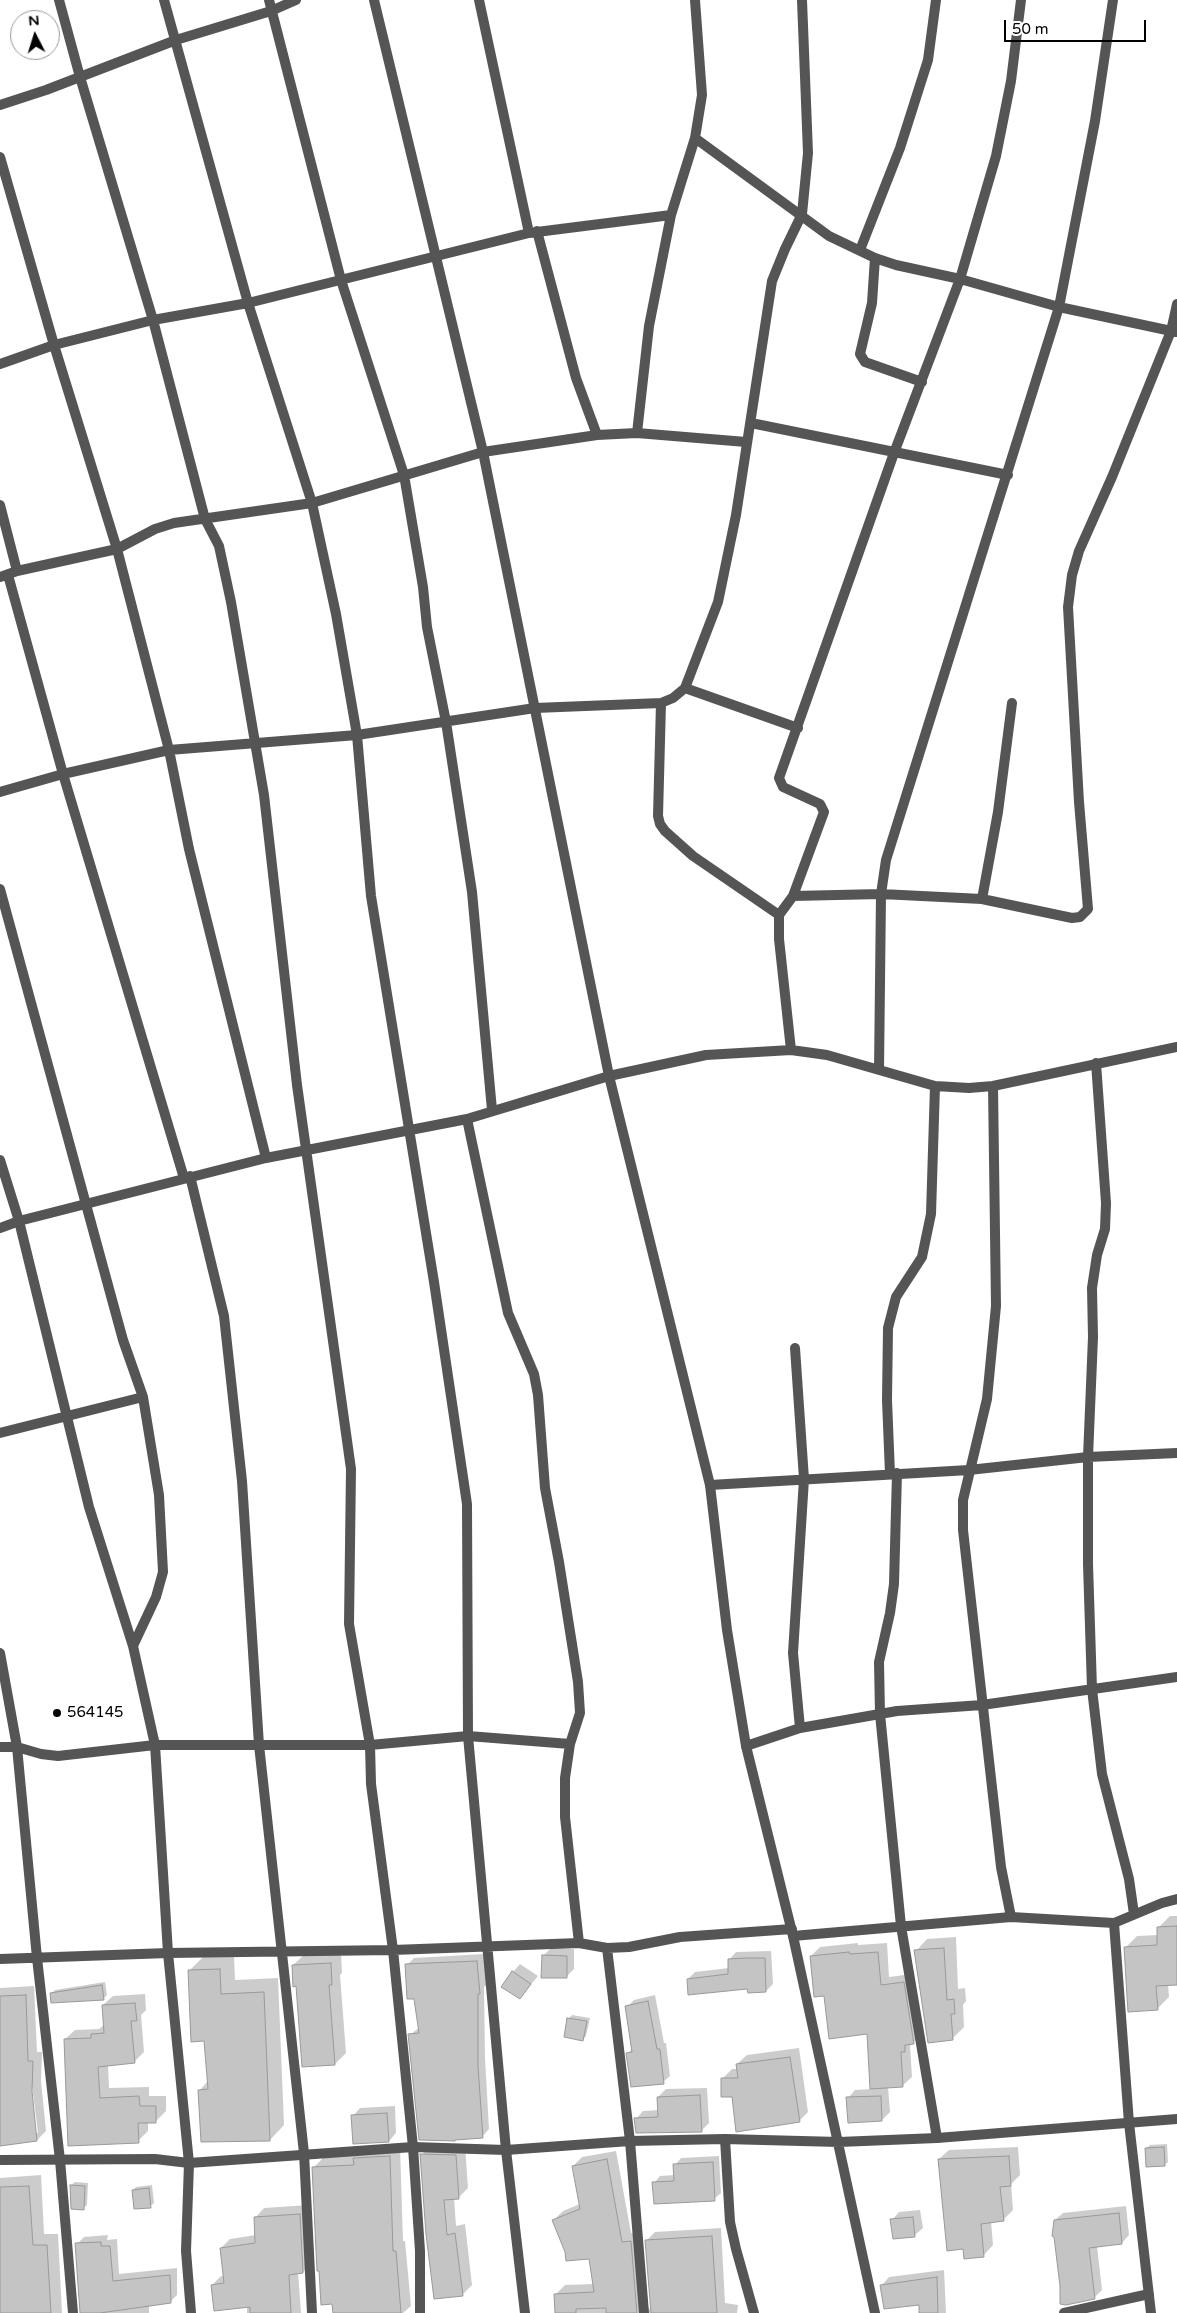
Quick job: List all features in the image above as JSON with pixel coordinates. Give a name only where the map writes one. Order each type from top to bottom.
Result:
[{"type":"street","points":[[59,0],[80,77],[153,320],[205,518],[219,546],[256,743],[268,822],[280,945],[351,1469],[349,1624],[370,1744],[371,1784],[393,1950],[413,2147],[420,2251],[420,2313]]},
{"type":"street","points":[[164,0],[248,303],[312,503],[336,614],[357,735],[371,896],[437,1301],[467,1504],[468,1736],[489,1947],[506,2150],[525,2313]]},
{"type":"street","points":[[268,0],[341,280],[404,475],[423,588],[427,627],[446,722],[472,892],[492,1110]]},
{"type":"street","points":[[0,105],[176,40],[271,11],[296,0]]},
{"type":"street","points":[[374,0],[483,452],[609,1076],[710,1485],[727,1630],[746,1746],[792,1932],[875,2313]]},
{"type":"street","points":[[479,0],[533,232],[576,378],[597,435]]},
{"type":"street","points":[[637,433],[649,326],[671,214],[696,138],[702,95],[695,0]]},
{"type":"street","points":[[0,792],[63,774],[169,750],[357,735],[535,708],[661,703],[674,698],[684,688],[718,602],[736,515],[772,281],[785,248],[802,214],[808,153],[802,0]]},
{"type":"street","points":[[860,250],[900,148],[928,60],[936,0]]},
{"type":"street","points":[[791,1050],[779,940],[779,916],[793,896],[824,812],[820,804],[783,787],[779,778],[894,453],[960,279],[996,156],[1011,81],[1021,0]]},
{"type":"street","points":[[879,1070],[881,894],[886,860],[1059,308],[1095,121],[1113,0]]},
{"type":"street","points":[[696,138],[802,214],[829,236],[875,258],[896,265],[960,279],[1059,308],[1174,332]]},
{"type":"street","points":[[0,158],[54,345],[117,549],[169,750],[188,849],[266,1158]]},
{"type":"street","points":[[0,364],[54,345],[153,320],[248,303],[533,232],[671,214]]},
{"type":"street","points":[[875,258],[872,303],[860,354],[866,362],[922,382]]},
{"type":"street","points":[[793,896],[881,894],[982,899],[1072,918],[1080,917],[1088,909],[1079,802],[1068,607],[1072,575],[1079,551],[1174,332],[1177,304]]},
{"type":"street","points":[[751,423],[1008,475]]},
{"type":"street","points":[[8,575],[117,549],[155,529],[174,523],[312,503],[483,452],[597,435],[637,433],[746,442]]},
{"type":"street","points":[[0,505],[8,575],[63,774],[187,1177],[224,1316],[242,1481],[259,1745],[304,2153],[312,2313]]},
{"type":"street","points":[[684,688],[798,728]]},
{"type":"street","points":[[661,703],[658,816],[660,824],[665,831],[693,856],[779,916]]},
{"type":"street","points":[[982,899],[998,812],[1012,703]]},
{"type":"street","points":[[0,889],[123,1340],[142,1397],[159,1495],[163,1572],[156,1597],[133,1646]]},
{"type":"street","points":[[0,1228],[19,1221],[266,1158],[467,1119],[609,1076],[706,1055],[791,1050],[828,1054],[935,1086],[969,1088],[993,1086],[1177,1047]]},
{"type":"street","points":[[1096,1063],[1106,1203],[1105,1229],[1097,1255],[1092,1288],[1093,1337],[1088,1457],[1088,1564],[1092,1689],[1102,1774],[1129,1879],[1134,1914]]},
{"type":"street","points":[[935,1086],[931,1204],[926,1240],[922,1257],[896,1297],[888,1328],[887,1400],[893,1474],[894,1584],[890,1613],[879,1662],[880,1714],[902,1926],[937,2138]]},
{"type":"street","points":[[993,1086],[996,1306],[987,1399],[963,1500],[963,1530],[1001,1867],[1011,1917]]},
{"type":"street","points":[[467,1119],[508,1314],[534,1374],[538,1395],[545,1488],[578,1682],[580,1713],[570,1744],[565,1778],[565,1817],[579,1943]]},
{"type":"street","points":[[0,1160],[19,1221],[89,1507],[133,1646],[155,1745],[168,1953],[189,2162],[186,2251],[191,2313]]},
{"type":"street","points":[[795,1348],[804,1479],[793,1653],[800,1728]]},
{"type":"street","points":[[0,1433],[142,1397]]},
{"type":"street","points":[[710,1485],[969,1470],[1088,1457],[1177,1453]]},
{"type":"street","points":[[0,1653],[17,1747],[37,1958],[60,2160],[73,2313]]},
{"type":"street","points":[[746,1746],[800,1728],[880,1714],[982,1705],[1177,1677]]},
{"type":"street","points":[[0,1747],[17,1747],[41,1754],[58,1756],[155,1745],[370,1744],[468,1736],[570,1744]]},
{"type":"street","points":[[0,1959],[168,1953],[393,1950],[579,1943],[607,1948],[680,1937],[902,1926],[1011,1917],[1114,1923],[1177,1899]]},
{"type":"street","points":[[1114,1923],[1129,2123],[1151,2313]]},
{"type":"street","points":[[607,1948],[630,2141],[644,2313]]},
{"type":"street","points":[[0,2160],[155,2158],[189,2162],[413,2147],[506,2150],[630,2141],[725,2139],[839,2142],[937,2138],[1177,2119]]},
{"type":"street","points":[[725,2139],[730,2222],[754,2313]]},
{"type":"street","points":[[1064,2313],[1149,2294]]},
{"type":"building","points":[[1177,1926],[1177,1985],[1156,1986],[1158,2010],[1128,2012],[1124,1947],[1157,1945],[1157,1927]]},
{"type":"building","points":[[944,1948],[947,2000],[954,1999],[955,2014],[951,2014],[953,2040],[928,2043],[914,1950]]},
{"type":"building","points":[[849,1952],[850,1954],[878,1952],[881,1985],[904,1982],[914,2044],[905,2045],[905,2052],[901,2052],[903,2087],[870,2089],[867,2034],[829,2039],[824,1996],[814,1997],[810,1956]]},
{"type":"building","points":[[542,1955],[567,1956],[567,1978],[541,1978]]},
{"type":"building","points":[[765,1958],[766,1992],[748,1993],[747,1989],[688,1995],[687,1979],[728,1974],[728,1959]]},
{"type":"building","points":[[477,1961],[480,1994],[478,1994],[478,2066],[483,2138],[455,2141],[419,2140],[408,2034],[419,2033],[414,1999],[407,1999],[405,1964]]},
{"type":"building","points":[[331,1963],[332,1985],[329,1985],[335,2065],[302,2067],[296,1986],[293,1987],[292,1965]]},
{"type":"building","points":[[220,1969],[221,1994],[264,1992],[270,2141],[201,2142],[198,2090],[208,2089],[204,2041],[191,2042],[188,1970]]},
{"type":"building","points":[[512,1971],[531,1984],[520,1999],[501,1987]]},
{"type":"building","points":[[102,1985],[104,2000],[51,2003],[50,1993]]},
{"type":"building","points":[[26,1995],[28,2061],[33,2061],[32,2091],[37,2141],[0,2146],[0,1996]]},
{"type":"building","points":[[648,2001],[657,2049],[660,2049],[664,2084],[631,2087],[626,2053],[632,2052],[625,2006]]},
{"type":"building","points":[[135,2003],[137,2021],[131,2021],[135,2063],[98,2067],[100,2098],[139,2096],[140,2106],[156,2106],[156,2123],[138,2123],[139,2143],[68,2146],[64,2039],[91,2038],[91,2034],[104,2033],[102,2005]]},
{"type":"building","points":[[567,2018],[587,2021],[583,2041],[564,2037]]},
{"type":"building","points":[[790,2057],[800,2122],[736,2132],[732,2097],[721,2097],[721,2078],[738,2078],[736,2064]]},
{"type":"building","points":[[700,2095],[702,2132],[636,2133],[634,2118],[658,2117],[657,2097]]},
{"type":"building","points":[[881,2096],[882,2121],[848,2123],[846,2097]]},
{"type":"building","points":[[387,2113],[389,2142],[353,2144],[351,2115]]},
{"type":"building","points":[[1164,2147],[1165,2166],[1146,2167],[1145,2148]]},
{"type":"building","points":[[420,2154],[456,2155],[459,2199],[444,2200],[447,2235],[455,2233],[463,2296],[434,2299],[426,2234]]},
{"type":"building","points":[[390,2156],[393,2251],[396,2251],[401,2313],[333,2313],[332,2304],[321,2305],[319,2271],[317,2271],[312,2167],[354,2165],[353,2158]]},
{"type":"building","points":[[1009,2156],[1011,2186],[1000,2187],[1004,2221],[981,2224],[984,2257],[964,2259],[963,2249],[947,2251],[938,2159]]},
{"type":"building","points":[[607,2159],[622,2242],[631,2241],[637,2313],[606,2313],[606,2308],[576,2309],[576,2313],[555,2313],[554,2294],[594,2292],[589,2259],[566,2261],[565,2252],[552,2220],[580,2209],[572,2166]]},
{"type":"building","points":[[713,2162],[715,2201],[654,2204],[652,2182],[674,2181],[673,2164]]},
{"type":"building","points":[[70,2185],[85,2186],[84,2210],[71,2209]]},
{"type":"building","points":[[29,2186],[33,2245],[47,2245],[51,2313],[0,2313],[0,2187]]},
{"type":"building","points":[[149,2188],[151,2208],[134,2209],[132,2190]]},
{"type":"building","points":[[1119,2213],[1122,2244],[1089,2248],[1095,2299],[1066,2305],[1060,2304],[1060,2286],[1054,2237],[1052,2236],[1054,2220]]},
{"type":"building","points":[[300,2214],[303,2273],[289,2275],[291,2313],[250,2313],[250,2307],[214,2311],[211,2285],[224,2283],[220,2248],[255,2243],[254,2217]]},
{"type":"building","points":[[913,2217],[915,2237],[893,2239],[890,2219]]},
{"type":"building","points":[[712,2236],[717,2313],[651,2313],[645,2240]]},
{"type":"building","points":[[101,2242],[101,2246],[110,2246],[113,2281],[170,2275],[171,2303],[100,2313],[80,2313],[75,2243]]},
{"type":"building","points":[[937,2277],[938,2313],[919,2313],[919,2305],[884,2309],[880,2285]]},
{"type":"place","name":"564145","points":[[57,1713]]}]
